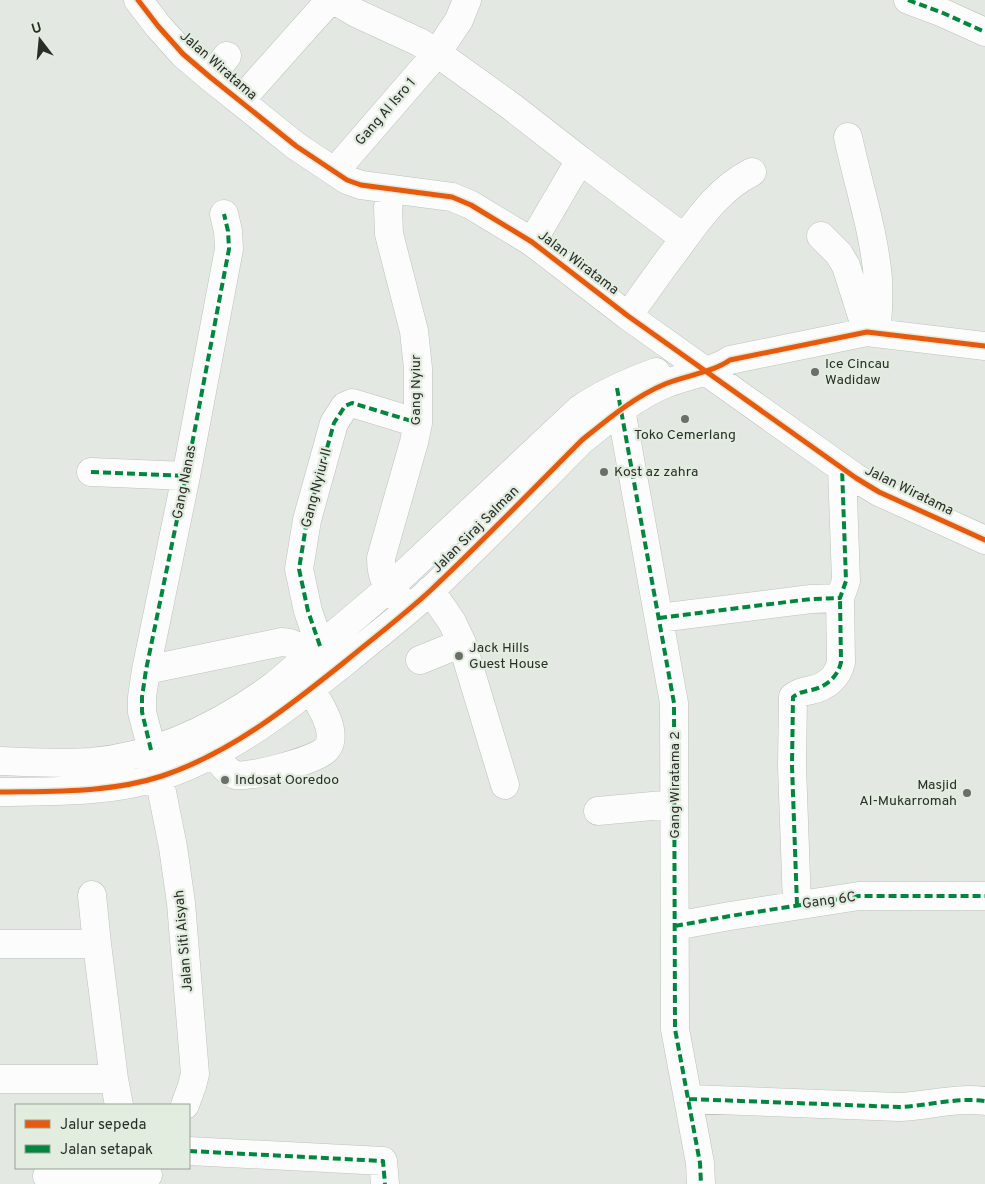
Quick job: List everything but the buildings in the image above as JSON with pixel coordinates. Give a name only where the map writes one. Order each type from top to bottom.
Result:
[{"type":"street","name":"Jalan Wiratama","points":[[138,0],[183,54],[296,146],[334,172],[347,180],[361,185],[452,197],[471,205],[532,242],[628,316],[842,468],[879,492],[985,540]]},
{"type":"street","points":[[240,101],[332,0],[437,53],[512,107],[684,238]]},
{"type":"street","name":"Gang Al Isro 1","points":[[334,172],[437,53],[459,20],[467,0]]},
{"type":"street","points":[[908,0],[985,32]]},
{"type":"street","points":[[210,76],[227,56]]},
{"type":"street","points":[[848,137],[872,236],[878,277],[879,294],[872,333]]},
{"type":"street","points":[[532,242],[580,160]]},
{"type":"street","points":[[628,316],[705,210],[719,194],[752,172]]},
{"type":"street","name":"Gang Nyiur","points":[[389,588],[381,571],[381,558],[418,423],[418,368],[414,331],[389,234],[387,217],[392,189]]},
{"type":"street","name":"Gang Nanas","points":[[151,750],[142,712],[146,670],[186,476],[229,248],[224,214]]},
{"type":"street","points":[[821,236],[839,254],[846,266],[872,333]]},
{"type":"street","name":"Jalan Siraj Salman","points":[[0,792],[96,789],[159,777],[194,764],[214,754],[250,731],[312,689],[410,608],[582,440],[619,399],[655,372],[698,367],[718,358],[730,360],[872,333],[985,346]]},
{"type":"street","name":"Jalan Siraj Salman","points":[[0,762],[90,762],[151,750],[225,717],[262,694],[389,588],[571,417],[591,402],[619,399]]},
{"type":"street","name":"Gang Wiratama 2","points":[[619,399],[674,702],[675,1029],[700,1163],[701,1184]]},
{"type":"street","name":"Gang Nyiur II","points":[[314,651],[300,569],[307,520],[334,423],[345,406],[352,403],[418,423]]},
{"type":"street","points":[[797,905],[792,766],[793,697],[800,692],[818,688],[840,671],[840,598],[846,581],[842,468]]},
{"type":"street","points":[[91,472],[186,476]]},
{"type":"street","points":[[389,588],[410,608]]},
{"type":"street","points":[[430,590],[452,622],[462,643],[505,786]]},
{"type":"street","points":[[658,618],[811,599],[840,598]]},
{"type":"street","points":[[146,670],[282,642],[290,642],[314,651]]},
{"type":"street","points":[[420,660],[462,643]]},
{"type":"street","points":[[214,754],[230,772],[247,776],[315,757],[323,752],[329,744],[330,730],[312,689]]},
{"type":"street","name":"Jalan Siti Aisyah","points":[[151,750],[159,777],[174,847],[195,1057],[195,1074],[184,1104]]},
{"type":"street","points":[[598,811],[674,804]]},
{"type":"street","points":[[92,895],[96,944],[119,1104]]},
{"type":"street","name":"Gang 6C","points":[[675,926],[859,896],[985,896]]},
{"type":"street","points":[[0,944],[96,944]]},
{"type":"street","points":[[0,1079],[114,1079]]},
{"type":"street","points":[[689,1099],[899,1108],[949,1102],[985,1101]]},
{"type":"street","points":[[190,1151],[383,1161],[385,1184]]},
{"type":"street","points":[[47,1176],[75,1170],[149,1175]]},
{"type":"marked path","points":[[908,0],[985,32]]},
{"type":"marked path","points":[[151,750],[142,712],[142,697],[229,249],[228,231],[224,214]]},
{"type":"marked path","points":[[617,388],[674,703],[675,1029],[700,1163],[701,1184]]},
{"type":"marked path","points":[[320,646],[308,611],[299,569],[307,520],[334,423],[345,406],[352,403],[418,423]]},
{"type":"marked path","points":[[659,618],[811,599],[840,598],[846,581],[842,468]]},
{"type":"marked path","points":[[91,472],[186,476]]},
{"type":"marked path","points":[[797,905],[792,766],[793,697],[799,693],[816,689],[826,684],[837,672],[841,662],[840,598]]},
{"type":"marked path","points":[[675,926],[859,896],[985,896]]},
{"type":"marked path","points":[[689,1099],[899,1107],[964,1100],[985,1101]]},
{"type":"marked path","points":[[190,1151],[383,1161],[385,1184]]},
{"type":"cycle path","points":[[138,0],[183,54],[296,146],[347,180],[361,185],[452,197],[471,205],[532,242],[628,316],[856,478],[879,492],[985,540]]},
{"type":"cycle path","points":[[0,792],[82,790],[142,782],[187,766],[236,741],[304,694],[421,599],[470,553],[582,440],[632,402],[665,384],[707,371],[730,360],[867,332],[985,346]]},
{"type":"place","name":"Ice Cincau Wadidaw","points":[[815,372]]},
{"type":"place","name":"Toko Cemerlang","points":[[685,419]]},
{"type":"place","name":"Kost az zahra","points":[[604,472]]},
{"type":"place","name":"Jack Hills Guest House","points":[[459,656]]},
{"type":"place","name":"Indosat Ooredoo","points":[[225,780]]},
{"type":"place","name":"Masjid Al-Mukarromah","points":[[967,793]]}]
